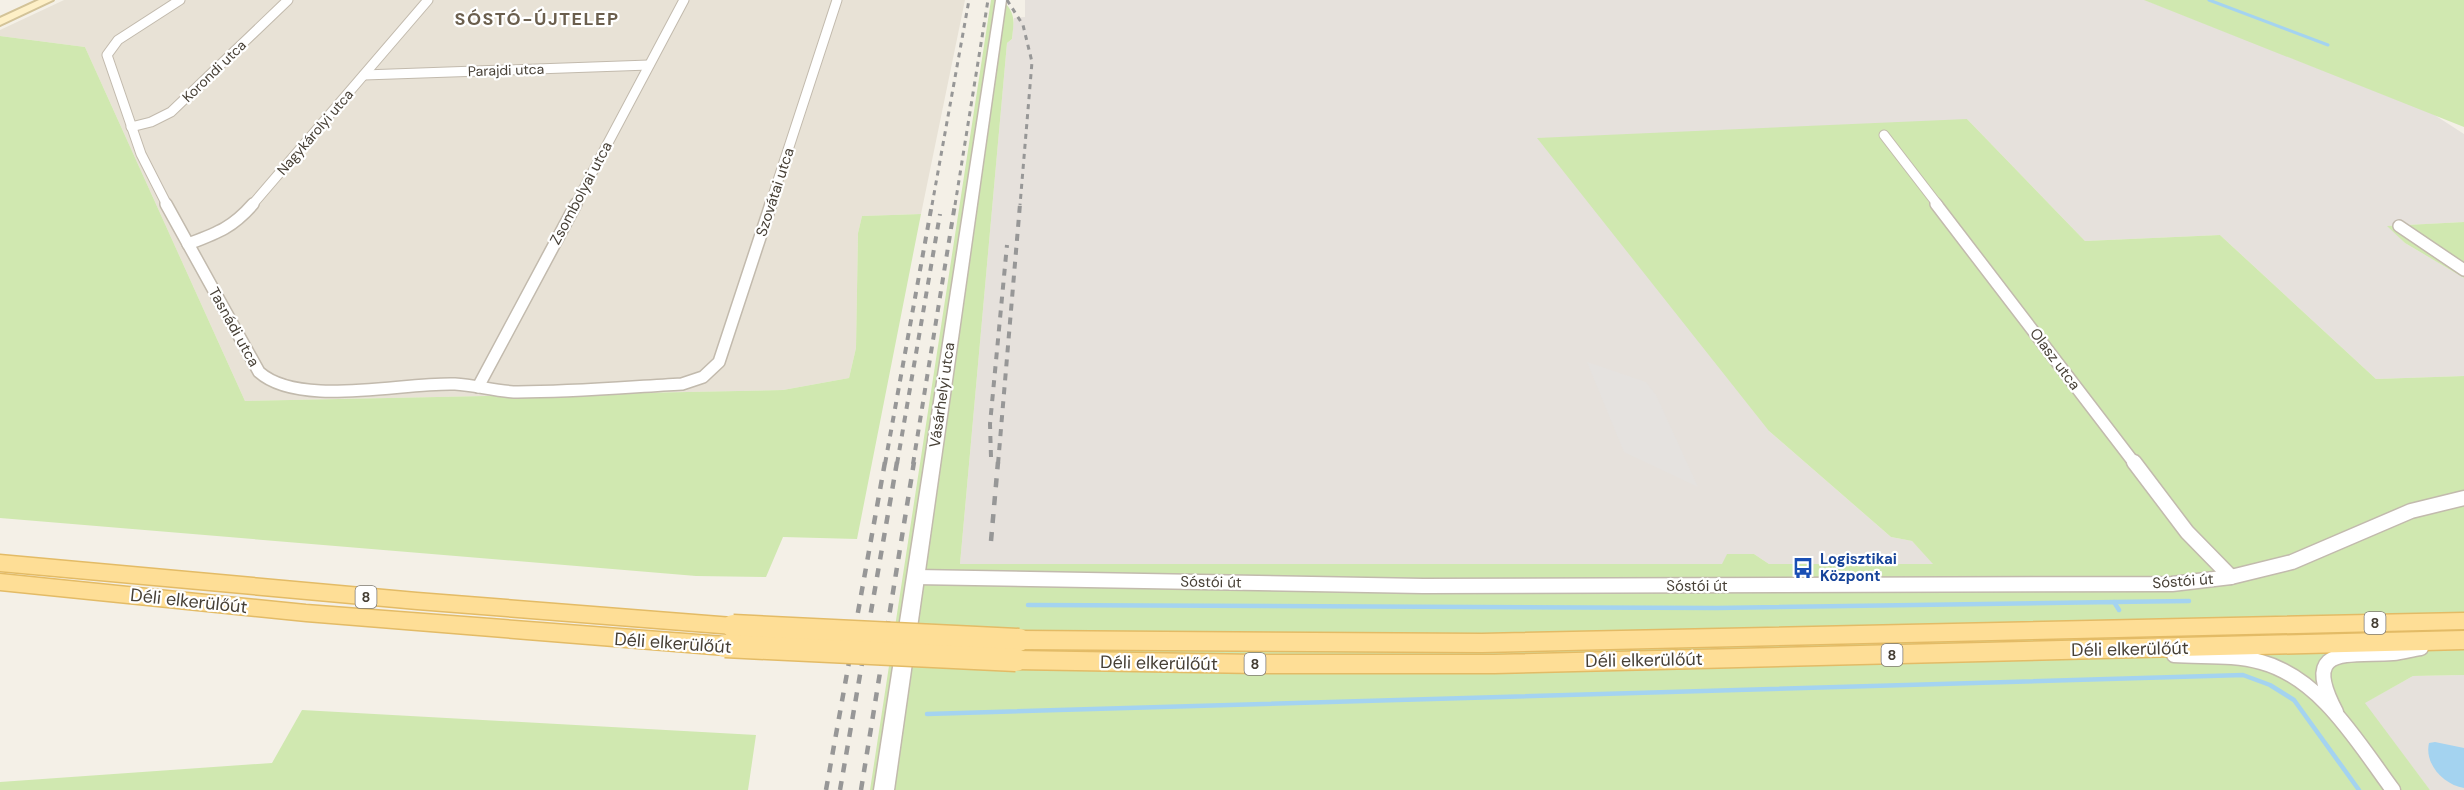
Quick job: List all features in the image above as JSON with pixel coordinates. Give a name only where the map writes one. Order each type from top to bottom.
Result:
[{"type":"main road","points":[[0,22],[48,0]]},
{"type":"main road","name":"Déli elkerülőút","points":[[0,563],[417,601],[729,636]]},
{"type":"main road","name":"Déli elkerülőút","points":[[0,582],[318,614],[1257,664],[1494,664],[2116,650],[2462,634]]},
{"type":"main road","name":"Déli elkerülőút","points":[[1018,650],[1482,643],[2462,634]]},
{"type":"street","name":"Tasnádi utca","points":[[180,0],[118,40],[107,55],[131,127],[158,189],[259,372],[266,379],[293,389],[314,391],[455,384],[516,392],[682,384],[704,377]]},
{"type":"street","name":"Korondi utca","points":[[131,127],[151,122],[171,112],[288,0]]},
{"type":"street","name":"Nagykárolyi utca","points":[[188,243],[219,233],[238,221],[428,0]]},
{"type":"street","name":"Zsombolyai utca","points":[[478,387],[684,0]]},
{"type":"street","name":"Szovátai utca","points":[[704,377],[719,362],[837,0]]},
{"type":"street","name":"Vásárhelyi utca","points":[[884,790],[1001,0]]},
{"type":"street","name":"Parajdi utca","points":[[364,75],[649,65]]},
{"type":"street","name":"Olasz utca","points":[[1884,135],[2187,532],[2231,577]]},
{"type":"street","points":[[2399,225],[2464,270]]},
{"type":"street","name":"Sóstói út","points":[[916,577],[1423,586],[2172,584],[2231,577],[2292,562],[2411,511],[2464,498]]},
{"type":"street","points":[[2393,790],[2343,723],[2326,692],[2322,670],[2333,657],[2346,654],[2396,653],[2462,634]]},
{"type":"street","points":[[2116,650],[2231,657],[2264,663],[2300,682],[2343,723]]},
{"type":"shaded area","points":[[64,0],[965,0],[921,214],[862,216],[858,233],[856,348],[849,378],[783,390],[245,401],[85,47],[0,36],[0,30]]},
{"type":"shaded area","points":[[1025,0],[2145,0],[2433,114],[2464,134],[2464,222],[2388,226],[2405,243],[2464,278],[2464,376],[2376,379],[2220,235],[2085,241],[1967,119],[1769,431],[1891,537],[1912,541],[1934,564],[1769,564],[1754,554],[1727,555],[1723,564],[960,564],[1007,43],[1012,39],[1014,18],[1025,17]]},
{"type":"shaded area","points":[[1587,362],[1646,382],[1656,395],[1698,487],[1624,452]]},
{"type":"shaded area","points":[[2464,675],[2464,790],[2430,790],[2364,703],[2413,676]]},
{"type":"green space","points":[[991,0],[1003,0],[1012,14],[1013,27],[1012,39],[1007,43],[960,564],[1722,564],[1727,554],[1754,554],[1769,564],[1933,564],[1912,541],[1891,537],[1769,431],[1537,138],[1967,119],[2085,241],[2220,235],[2376,379],[2464,376],[2464,675],[2413,676],[2365,703],[2430,790],[870,790]]},
{"type":"green space","points":[[2144,0],[2464,0],[2464,127]]},
{"type":"green space","points":[[0,36],[85,47],[245,401],[783,390],[849,378],[856,348],[858,233],[862,216],[921,214],[857,539],[783,537],[766,577],[696,576],[0,518]]},
{"type":"green space","points":[[2464,222],[2464,278],[2405,243],[2387,226]]},
{"type":"green space","points":[[302,710],[756,735],[748,790],[0,790],[0,782],[272,763]]},
{"type":"water","points":[[2435,742],[2464,748],[2464,788],[2449,783],[2433,766],[2428,751],[2429,743]]},
{"type":"waterway","points":[[2209,0],[2328,45]]},
{"type":"waterway","points":[[2114,602],[2189,601]]},
{"type":"waterway","points":[[1028,605],[1717,608],[2114,602]]},
{"type":"waterway","points":[[2114,602],[2119,610]]},
{"type":"waterway","points":[[927,714],[2243,675],[2270,685],[2294,700],[2359,790]]},
{"type":"railway","points":[[932,205],[969,0]]},
{"type":"railway","points":[[955,205],[988,0]]},
{"type":"railway","points":[[1007,0],[1023,25],[1032,62],[1020,205]]},
{"type":"railway","points":[[885,464],[932,204]]},
{"type":"railway","points":[[913,464],[955,204]]},
{"type":"railway","points":[[998,464],[1020,204]]},
{"type":"railway","points":[[897,464],[940,214]]},
{"type":"railway","points":[[991,457],[990,424],[1007,245]]},
{"type":"railway","points":[[826,790],[885,462]]},
{"type":"railway","points":[[840,790],[897,462]]},
{"type":"railway","points":[[861,790],[914,462]]},
{"type":"railway","points":[[991,541],[998,462]]},
{"type":"place","name":"Logisztikai Központ","points":[[1803,568]]},
{"type":"district","name":"SÓSTÓ-ÚJTELEP","points":[[537,19]]}]
